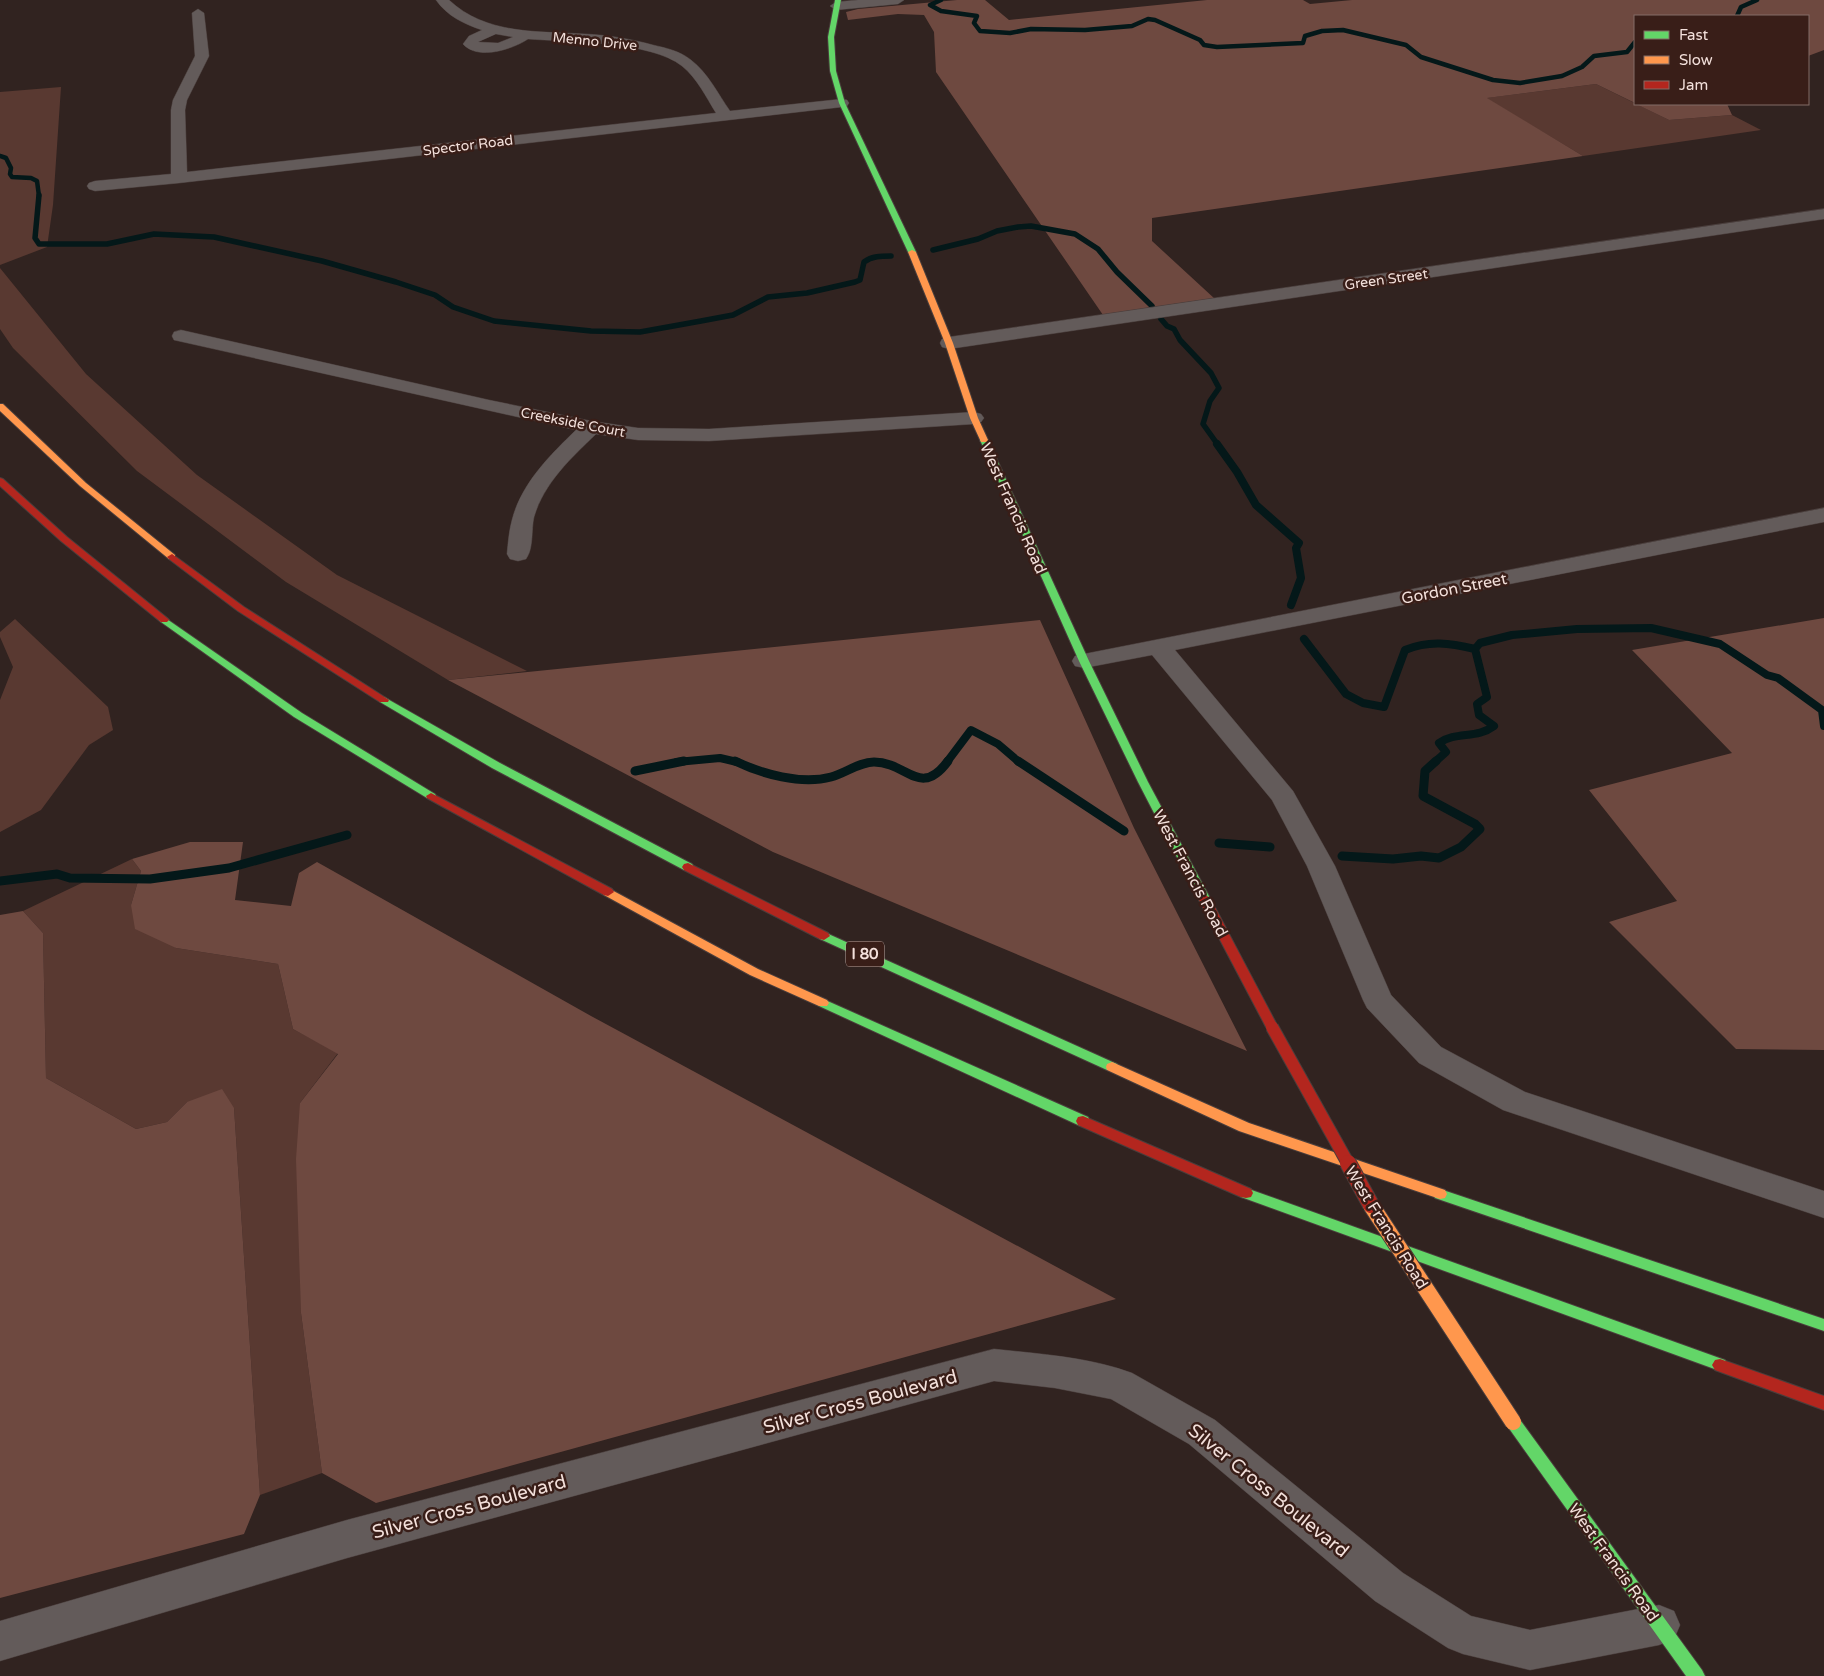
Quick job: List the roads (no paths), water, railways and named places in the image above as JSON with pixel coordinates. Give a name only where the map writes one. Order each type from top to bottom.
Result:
[{"type":"main road","name":"West Francis Road","points":[[837,3],[831,37],[832,62],[842,103],[902,228],[948,344],[974,418],[1084,661],[1143,782],[1272,1028],[1375,1212],[1513,1422],[1696,1676]]},
{"type":"main road","name":"I 80","points":[[0,406],[52,458],[117,515],[242,609],[334,669],[448,740],[796,923],[1244,1127],[1824,1325]]},
{"type":"main road","points":[[0,481],[64,539],[155,614],[298,715],[409,784],[754,972],[1229,1187],[1824,1403]]},
{"type":"street","name":"Menno Drive","points":[[442,0],[457,15],[474,24],[495,29],[524,34],[598,39],[633,44],[663,52],[690,65],[726,116]]},
{"type":"street","points":[[837,3],[898,0]]},
{"type":"street","points":[[179,178],[178,110],[180,100],[202,56],[198,13]]},
{"type":"street","points":[[495,29],[474,39],[470,44],[481,48],[502,48],[513,44],[524,34]]},
{"type":"street","name":"Spector Road","points":[[94,186],[842,103]]},
{"type":"street","name":"Green Street","points":[[948,344],[1824,214]]},
{"type":"street","name":"Creekside Court","points":[[180,336],[591,427],[638,434],[709,435],[974,418]]},
{"type":"street","points":[[518,554],[523,517],[533,492],[560,457],[591,427]]},
{"type":"street","name":"Gordon Street","points":[[1084,661],[1824,515]]},
{"type":"street","points":[[1158,646],[1284,797],[1321,866],[1378,1000],[1430,1055],[1514,1101],[1824,1205]]},
{"type":"street","name":"Silver Cross Boulevard","points":[[0,1641],[347,1539],[994,1365],[1055,1372],[1119,1384],[1202,1432],[1389,1587],[1463,1634],[1530,1650],[1659,1625]]},
{"type":"waterway","points":[[941,0],[930,5],[941,11],[977,16],[974,23],[980,31],[1010,33],[1031,29],[1085,30],[1132,26],[1148,19],[1155,20],[1200,40],[1204,45],[1217,47],[1303,43],[1305,36],[1322,31],[1343,30],[1406,45],[1421,57],[1493,80],[1520,83],[1562,76],[1582,67],[1594,56],[1627,52],[1634,43]]},
{"type":"waterway","points":[[1737,15],[1741,7],[1757,0]]},
{"type":"waterway","points":[[0,156],[6,158],[11,168],[10,174],[12,177],[31,178],[37,181],[39,196]]},
{"type":"waterway","points":[[39,196],[35,238],[39,244],[107,244],[154,234],[214,237],[322,261],[396,282],[435,295],[453,307],[494,321],[591,331],[640,332],[733,315],[768,297],[807,293],[855,282],[860,280],[864,262],[873,257],[891,256]]},
{"type":"waterway","points":[[933,250],[978,239],[997,231],[1018,227],[1031,226],[1075,234],[1098,249],[1117,272],[1152,306]]},
{"type":"waterway","points":[[1161,319],[1167,326],[1174,329],[1180,340],[1211,373],[1219,388],[1210,401],[1203,424],[1218,445]]},
{"type":"waterway","points":[[1217,444],[1237,472],[1256,505],[1299,543],[1296,548],[1301,578],[1291,605]]},
{"type":"waterway","points":[[1475,649],[1480,643],[1512,635],[1577,629],[1651,628],[1720,644],[1767,675],[1778,678],[1822,710],[1824,726]]},
{"type":"waterway","points":[[1304,639],[1346,694],[1363,703],[1384,707],[1405,650],[1431,644],[1457,645],[1475,649]]},
{"type":"waterway","points":[[1435,762],[1446,752],[1439,743],[1452,737],[1481,732],[1494,726],[1479,715],[1477,704],[1487,697],[1475,649]]},
{"type":"waterway","points":[[947,762],[971,730],[998,744],[1019,762]]},
{"type":"waterway","points":[[681,762],[720,758],[737,762]]},
{"type":"waterway","points":[[735,761],[769,774],[807,780],[831,777],[868,762],[896,767],[921,778],[929,777],[938,772],[948,761]]},
{"type":"waterway","points":[[1018,761],[1124,831]]},
{"type":"waterway","points":[[1342,856],[1393,859],[1421,856],[1439,858],[1461,847],[1480,829],[1475,824],[1423,796],[1425,771],[1436,761]]},
{"type":"waterway","points":[[635,771],[681,762]]},
{"type":"waterway","points":[[0,881],[57,874],[70,878],[150,879],[229,868],[347,835]]},
{"type":"waterway","points":[[1219,843],[1270,847]]}]
